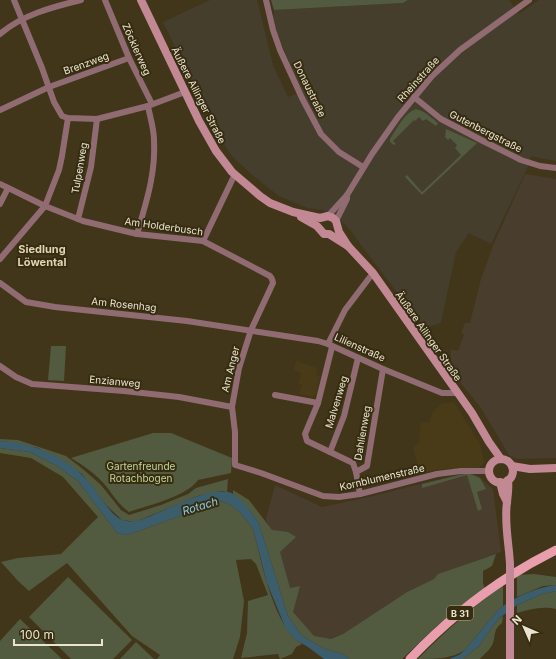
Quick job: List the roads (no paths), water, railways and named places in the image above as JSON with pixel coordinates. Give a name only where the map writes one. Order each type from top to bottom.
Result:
[{"type":"main road","name":"Äußere Ailinger Straße","points":[[141,0],[184,92],[216,151],[234,174],[260,196],[270,203],[294,212]]},
{"type":"main road","points":[[294,212],[320,218],[333,218],[337,224],[335,232],[329,234],[321,232],[319,228],[294,212]]},
{"type":"main road","points":[[319,228],[319,222],[325,217]]},
{"type":"main road","name":"Äußere Ailinger Straße","points":[[337,224],[348,246]]},
{"type":"main road","name":"Äußere Ailinger Straße","points":[[329,234],[348,246],[373,273],[472,413],[501,459]]},
{"type":"main road","name":"Äußere Ailinger Straße","points":[[489,442],[491,467]]},
{"type":"main road","points":[[510,659],[510,564],[507,502],[503,494],[508,476],[508,461],[501,459],[496,460],[491,467],[493,479],[508,476],[530,469],[556,468]]},
{"type":"main road","name":"B 31","points":[[410,659],[443,627],[485,593],[524,567],[556,550]]},
{"type":"street","points":[[14,0],[49,87],[50,93],[62,116],[68,118],[97,118],[150,105],[184,92]]},
{"type":"street","points":[[0,34],[14,24],[50,7],[81,0]]},
{"type":"street","name":"Zöcklerweg","points":[[105,0],[150,105],[154,139],[154,166],[151,185],[137,234]]},
{"type":"street","name":"Donaustraße","points":[[266,0],[273,30],[280,50],[302,98],[321,134],[339,152],[364,167]]},
{"type":"street","name":"Rheinstraße","points":[[337,224],[347,199],[347,195],[364,167],[398,117],[432,76],[460,50],[529,0]]},
{"type":"street","name":"Brenzweg","points":[[0,110],[49,87],[129,58]]},
{"type":"street","name":"Gutenbergstraße","points":[[414,97],[441,119],[521,160],[540,166],[556,168]]},
{"type":"street","points":[[0,259],[45,206],[59,170],[68,118]]},
{"type":"street","name":"Tulpenweg","points":[[78,219],[91,167],[97,118]]},
{"type":"street","points":[[203,241],[234,174]]},
{"type":"street","name":"Am Holderbusch","points":[[0,184],[45,206],[78,219],[137,234],[203,241],[270,276],[273,283]]},
{"type":"street","points":[[0,204],[8,188]]},
{"type":"street","name":"Rheinstraße","points":[[325,217],[343,197],[347,195]]},
{"type":"street","points":[[356,472],[353,463],[307,441],[306,434],[318,403],[330,345],[345,310],[373,273]]},
{"type":"street","name":"Am Rosenhag","points":[[0,283],[26,302],[55,307],[251,330]]},
{"type":"street","name":"Am Anger","points":[[236,466],[235,432],[232,407],[239,368],[251,330],[273,283]]},
{"type":"street","name":"Lilienstraße","points":[[251,330],[318,341],[442,392],[457,393]]},
{"type":"street","name":"Malvenweg","points":[[330,452],[344,416],[358,358]]},
{"type":"street","name":"Enzianweg","points":[[0,366],[16,377],[32,384],[179,397],[232,407]]},
{"type":"street","name":"Dahlienweg","points":[[360,494],[356,472],[367,466],[383,369]]},
{"type":"street","points":[[275,395],[318,403]]},
{"type":"street","name":"Kornblumenstraße","points":[[236,466],[261,473],[323,496],[339,497],[360,494],[437,474],[491,467]]},
{"type":"water","name":"Rotach","points":[[0,441],[26,445],[63,460],[84,477],[106,506],[115,515],[127,521],[142,519],[205,494],[225,492],[233,494],[251,512],[259,524],[288,616],[302,636],[325,649],[342,654],[350,659],[324,659],[296,640],[286,629],[267,583],[253,529],[244,516],[236,509],[222,501],[127,535],[117,533],[78,481],[57,466],[30,452],[0,448]]},
{"type":"water","points":[[556,585],[556,591],[542,594],[517,605],[498,619],[479,646],[463,659],[449,659],[459,655],[465,650],[498,610],[504,605],[533,591]]},
{"type":"district","name":"Siedlung Löwental","points":[[42,255]]},
{"type":"park label","name":"Gartenfreunde Rotachbogen","points":[[141,472]]}]
